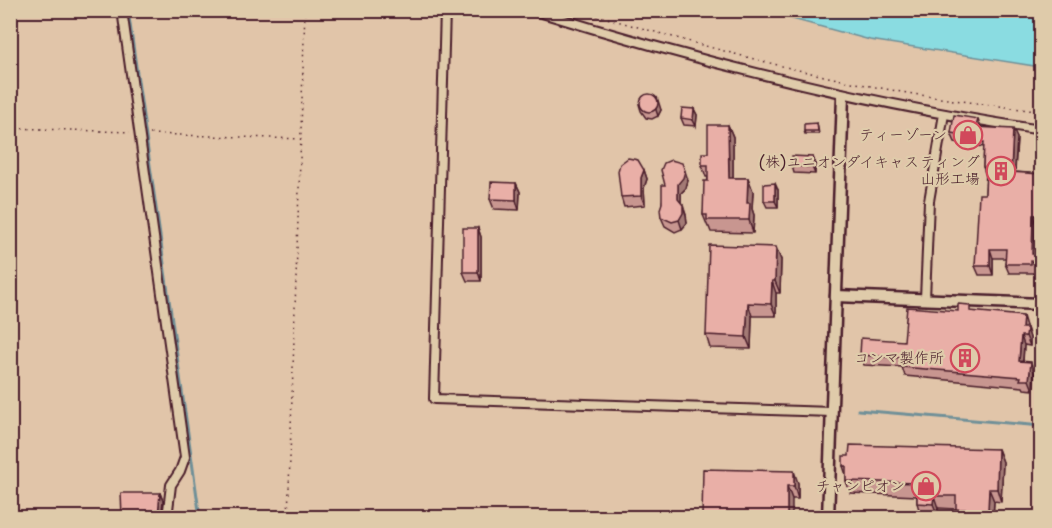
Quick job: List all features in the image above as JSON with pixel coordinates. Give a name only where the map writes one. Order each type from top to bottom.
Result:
[{"type":"street","points":[[122,10],[185,457],[171,485],[168,518]]},
{"type":"street","points":[[445,10],[434,399],[832,412]]},
{"type":"street","points":[[532,10],[744,70],[843,95],[1041,130]]},
{"type":"street","points":[[828,518],[843,95]]},
{"type":"street","points":[[925,299],[929,201],[944,114]]},
{"type":"street","points":[[836,296],[1041,304]]},
{"type":"path","points":[[288,518],[305,10]]},
{"type":"path","points":[[579,10],[686,42],[826,76],[902,92],[1041,112]]},
{"type":"path","points":[[10,128],[302,139]]},
{"type":"water","points":[[763,11],[1041,11],[1041,67],[870,40]]},
{"type":"building","points":[[645,94],[653,94],[658,99],[656,110],[645,112],[640,107],[640,99]]},
{"type":"building","points":[[682,108],[694,109],[693,120],[681,118]]},
{"type":"building","points":[[954,115],[978,119],[976,127],[1013,129],[1011,172],[1041,174],[1041,215],[1033,215],[1032,254],[1040,254],[1040,262],[1005,264],[1006,249],[990,249],[990,266],[975,266],[979,194],[985,194],[984,142],[982,138],[951,133]]},
{"type":"building","points":[[817,123],[818,131],[804,131],[804,124]]},
{"type":"building","points":[[708,125],[728,125],[729,178],[748,178],[749,220],[707,220],[707,215],[703,215],[704,181],[708,181],[708,165],[702,165],[702,153],[708,153]]},
{"type":"building","points":[[792,156],[813,157],[812,167],[792,166]]},
{"type":"building","points":[[628,158],[638,160],[644,170],[641,178],[641,196],[621,197],[618,171],[620,164]]},
{"type":"building","points":[[671,160],[682,163],[685,171],[678,184],[678,199],[683,205],[683,213],[679,220],[672,222],[661,217],[660,209],[662,185],[665,185],[661,170],[664,163]]},
{"type":"building","points":[[491,182],[516,183],[516,200],[490,199]]},
{"type":"building","points":[[775,183],[775,201],[764,201],[764,184]]},
{"type":"building","points":[[463,228],[478,228],[478,272],[463,272]]},
{"type":"building","points":[[709,245],[776,247],[775,281],[772,281],[771,304],[748,303],[746,337],[706,335]]},
{"type":"building","name":"コンマ製作所","points":[[958,304],[970,305],[970,311],[1023,316],[1022,328],[1027,328],[1026,336],[1021,336],[1019,361],[1031,362],[1029,380],[1020,380],[1021,377],[902,367],[902,358],[860,355],[861,338],[904,341],[907,307],[958,311]]},
{"type":"building","name":"チャンピオン","points":[[850,445],[998,449],[997,489],[989,489],[988,510],[956,509],[956,496],[934,496],[933,504],[917,503],[917,483],[846,481],[843,456],[849,456]]},
{"type":"building","points":[[703,469],[794,471],[794,486],[787,486],[787,518],[702,518]]},
{"type":"building","points":[[121,493],[160,493],[158,516],[137,515],[137,518],[117,518],[122,517]]},
{"type":"building","points":[[295,516],[313,517],[313,518],[295,518]]},
{"type":"waterway","points":[[128,10],[200,518]]},
{"type":"waterway","points":[[858,410],[1042,426]]},
{"type":"place","name":"ティーゾーン","points":[[968,135]]},
{"type":"place","name":"(株)ユニオンダイキャスティング 山形工場","points":[[1001,171]]},
{"type":"place","name":"コンマ製作所","points":[[965,358]]},
{"type":"place","name":"チャンピオン","points":[[926,486]]}]
